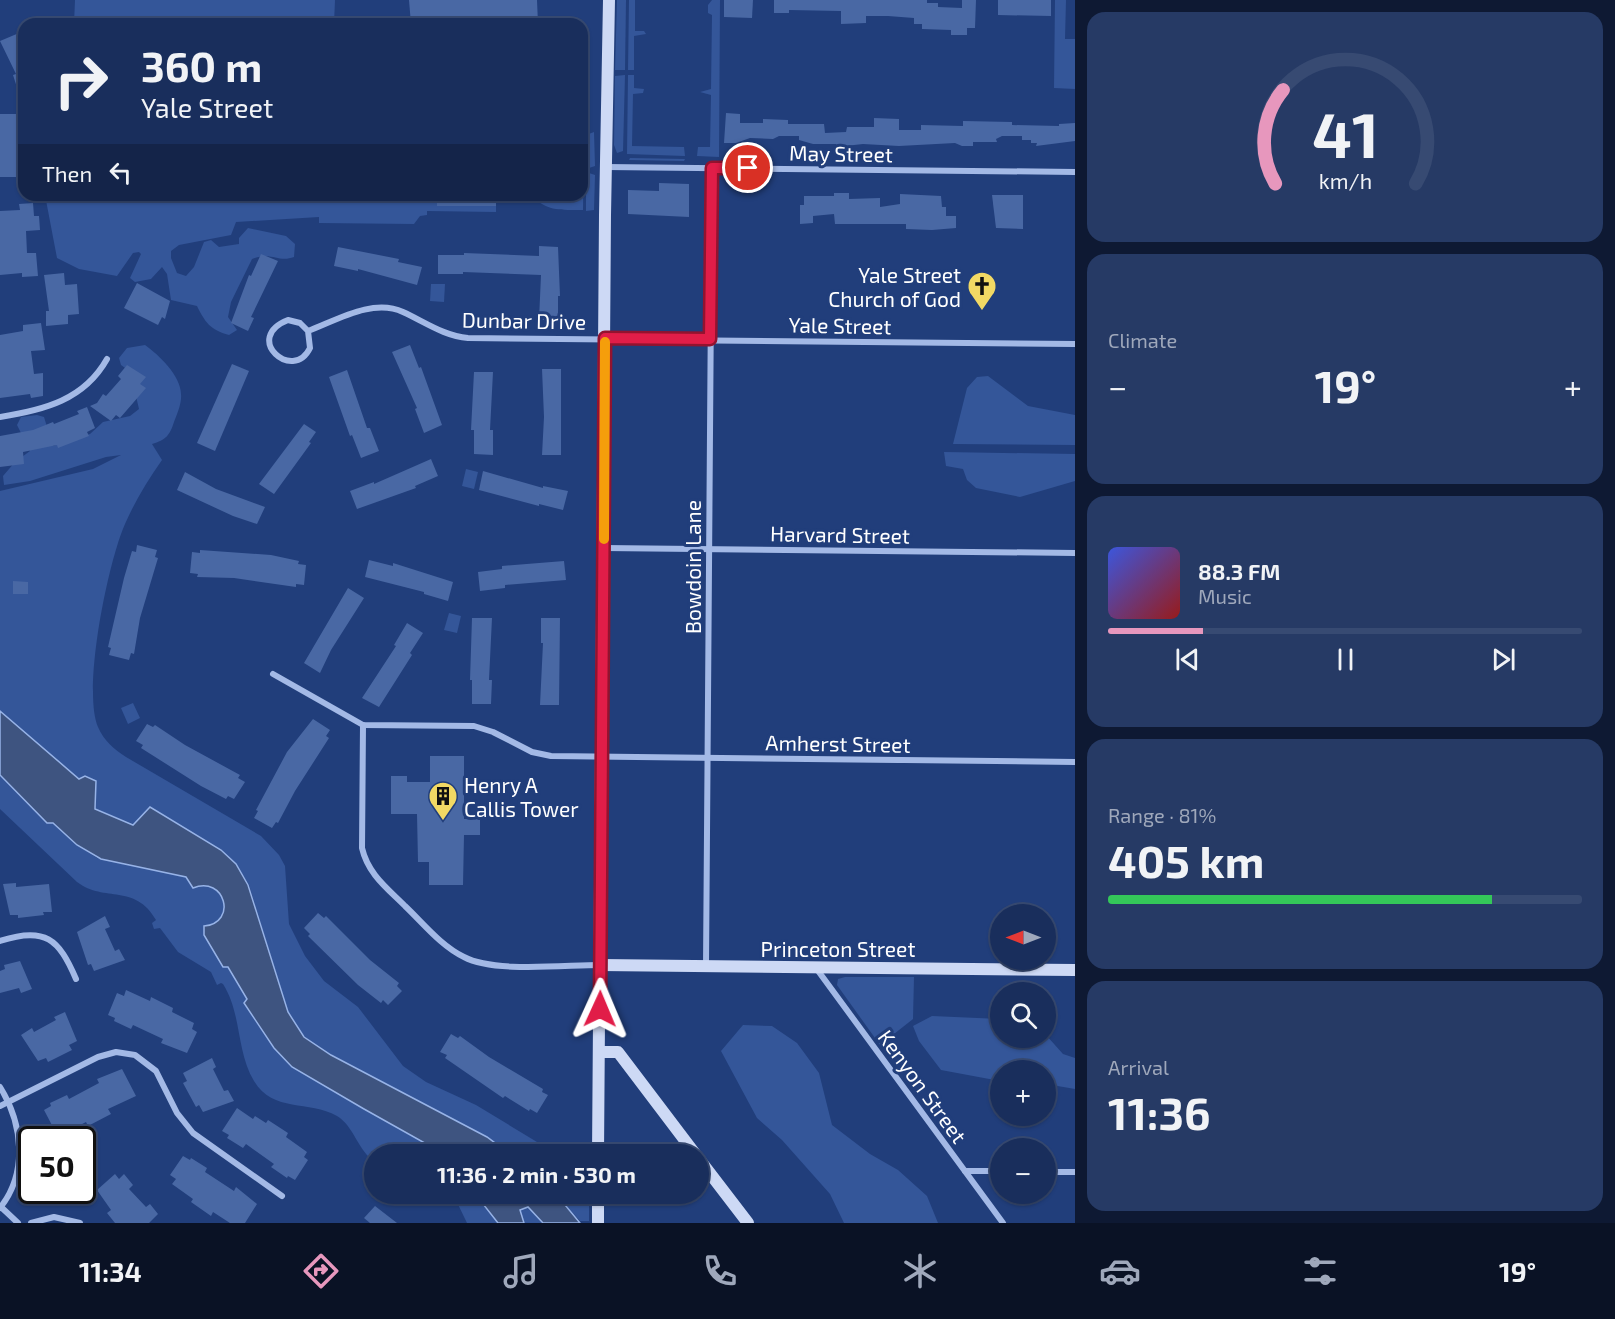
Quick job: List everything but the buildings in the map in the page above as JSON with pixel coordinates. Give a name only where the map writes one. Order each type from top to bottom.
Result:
[{"type":"main road","points":[[598,1144],[609,0]]},
{"type":"main road","name":"Princeton Street","points":[[600,965],[1075,970]]},
{"type":"main road","points":[[599,1052],[618,1052],[688,1144]]},
{"type":"main road","points":[[709,1172],[748,1223]]},
{"type":"main road","points":[[598,1204],[598,1223]]},
{"type":"street","name":"May Street","points":[[606,167],[1075,172]]},
{"type":"street","name":"Bowdoin Lane","points":[[706,967],[712,168]]},
{"type":"street","name":"Dunbar Drive","points":[[309,331],[362,310],[381,307],[401,311],[439,331],[459,338],[605,338]]},
{"type":"street","points":[[293,320],[309,331],[310,348],[299,359],[280,359],[271,349],[270,336],[278,324],[293,320]]},
{"type":"street","name":"Yale Street","points":[[605,338],[1075,344]]},
{"type":"street","points":[[0,417],[46,408],[75,395],[94,379],[107,359]]},
{"type":"street","name":"Harvard Street","points":[[604,548],[1075,553]]},
{"type":"street","points":[[273,674],[363,725],[362,848],[367,865],[381,882],[452,950],[472,961],[491,965],[600,965]]},
{"type":"street","name":"Amherst Street","points":[[363,725],[474,726],[493,732],[522,748],[542,755],[1075,762]]},
{"type":"street","points":[[0,941],[18,936],[46,937],[62,950],[76,979]]},
{"type":"street","name":"Kenyon Street","points":[[816,968],[1003,1223]]},
{"type":"street","points":[[0,1106],[107,1054],[135,1055],[156,1071],[177,1113],[193,1133],[282,1196]]},
{"type":"street","points":[[0,1088],[17,1125],[20,1146],[16,1177],[1,1208],[18,1223]]},
{"type":"street","points":[[965,1171],[990,1171]]},
{"type":"street","points":[[1056,1172],[1075,1172]]},
{"type":"street","points":[[31,1223],[54,1217],[80,1223]]},
{"type":"shaded area","points":[[75,0],[335,0],[334,18],[74,18]]},
{"type":"shaded area","points":[[617,0],[626,0],[625,70],[615,70]]},
{"type":"shaded area","points":[[629,0],[635,0],[635,31],[644,31],[646,34],[634,36],[634,70],[628,70]]},
{"type":"shaded area","points":[[712,0],[720,0],[719,157],[697,156],[698,147],[710,147],[711,95],[700,92],[711,89],[712,15],[708,13],[708,5]]},
{"type":"shaded area","points":[[1055,0],[1066,0],[1065,39],[1075,39],[1075,89],[1054,88]]},
{"type":"shaded area","points":[[625,75],[623,151],[617,153],[614,145],[615,76]]},
{"type":"shaded area","points":[[628,75],[634,75],[634,88],[644,89],[643,93],[633,94],[632,146],[684,147],[685,156],[627,154]]},
{"type":"shaded area","points":[[594,132],[595,166],[588,168],[588,134]]},
{"type":"shaded area","points":[[630,158],[685,159],[684,161],[629,160]]},
{"type":"shaded area","points":[[588,173],[595,175],[594,210],[586,211]]},
{"type":"shaded area","points":[[46,201],[437,201],[437,206],[496,206],[496,212],[427,211],[427,215],[420,216],[414,224],[319,223],[319,217],[236,222],[231,235],[179,245],[171,251],[171,258],[177,273],[186,276],[194,267],[204,242],[211,240],[219,247],[239,244],[239,238],[248,228],[286,236],[295,244],[294,257],[284,259],[265,256],[252,259],[231,302],[228,317],[237,330],[229,335],[209,325],[197,306],[171,300],[167,274],[162,267],[151,279],[135,282],[130,278],[141,254],[139,252],[133,253],[117,276],[79,269],[57,258]]},
{"type":"shaded area","points":[[538,201],[583,201],[583,210],[556,209]]},
{"type":"shaded area","points":[[431,284],[445,284],[444,302],[430,301]]},
{"type":"shaded area","points":[[145,345],[157,354],[177,380],[181,401],[169,434],[161,441],[152,444],[162,460],[129,515],[111,567],[99,626],[93,685],[94,709],[100,732],[122,754],[261,836],[279,855],[285,866],[289,924],[305,956],[324,981],[358,1007],[403,1066],[426,1082],[476,1105],[537,1142],[548,1144],[496,1144],[315,1046],[299,1032],[288,1012],[249,885],[236,864],[95,809],[79,780],[0,711],[0,491],[93,469],[121,455],[106,457],[30,481],[4,485],[3,476],[15,462],[30,451],[17,425],[21,417],[37,415],[44,417],[53,446],[90,434],[103,422],[130,416],[139,409],[135,392],[139,378],[121,365],[119,358],[127,348]]},
{"type":"shaded area","points":[[988,376],[1028,406],[1075,415],[1075,445],[953,444],[967,388],[977,377]]},
{"type":"shaded area","points":[[944,452],[1075,454],[1075,481],[1020,497],[976,488],[967,480],[963,469],[946,466]]},
{"type":"shaded area","points":[[466,469],[478,472],[474,489],[462,486]]},
{"type":"shaded area","points":[[449,613],[461,616],[457,633],[444,630]]},
{"type":"shaded area","points":[[133,703],[140,718],[128,724],[121,708]]},
{"type":"shaded area","points":[[0,711],[79,779],[85,776],[96,781],[95,809],[133,825],[150,807],[221,850],[236,864],[248,885],[288,1012],[304,1037],[331,1055],[496,1144],[426,1144],[292,1067],[274,1048],[244,1003],[247,999],[228,967],[223,967],[204,935],[204,926],[215,923],[221,917],[224,909],[220,894],[213,888],[204,886],[193,888],[186,877],[101,859],[77,845],[53,823],[47,823],[0,775]]},
{"type":"shaded area","points":[[0,775],[47,823],[53,823],[77,845],[97,858],[186,877],[193,888],[208,886],[216,889],[225,901],[224,911],[217,921],[204,926],[247,999],[244,1003],[274,1048],[292,1067],[427,1144],[364,1144],[364,1152],[348,1126],[337,1116],[315,1108],[281,1102],[262,1091],[248,1069],[233,1008],[223,984],[217,985],[211,972],[178,952],[160,928],[154,929],[152,923],[156,920],[139,901],[98,892],[77,882],[0,809]]},
{"type":"shaded area","points":[[845,977],[914,977],[913,1019],[880,1045],[837,985],[838,979]]},
{"type":"shaded area","points":[[932,1016],[990,1019],[990,1048],[1056,1048],[1056,1046],[1063,1054],[1075,1058],[1075,1089],[1056,1086],[1056,1060],[990,1060],[990,1079],[941,1070],[919,1041],[913,1026]]},
{"type":"shaded area","points":[[743,1025],[772,1026],[797,1043],[819,1073],[832,1125],[870,1154],[898,1170],[927,1196],[938,1223],[844,1223],[830,1194],[782,1140],[757,1118],[721,1051]]},
{"type":"shaded area","points":[[458,1204],[483,1204],[498,1223],[467,1223]]},
{"type":"shaded area","points":[[483,1204],[564,1204],[580,1223],[543,1223],[528,1207],[520,1210],[524,1223],[498,1223]]},
{"type":"shaded area","points":[[565,1204],[589,1204],[589,1221],[580,1221]]},
{"type":"shaded area","points":[[528,1207],[542,1223],[524,1223],[520,1210]]},
{"type":"slow traffic","points":[[604,539],[605,342]]},
{"type":"place","name":"Yale Street Church of God","points":[[982,312]]},
{"type":"place","name":"Henry A Callis Tower","points":[[443,822]]},
{"type":"route","points":[[600,1009],[605,338],[710,339],[712,168],[748,168]]}]
